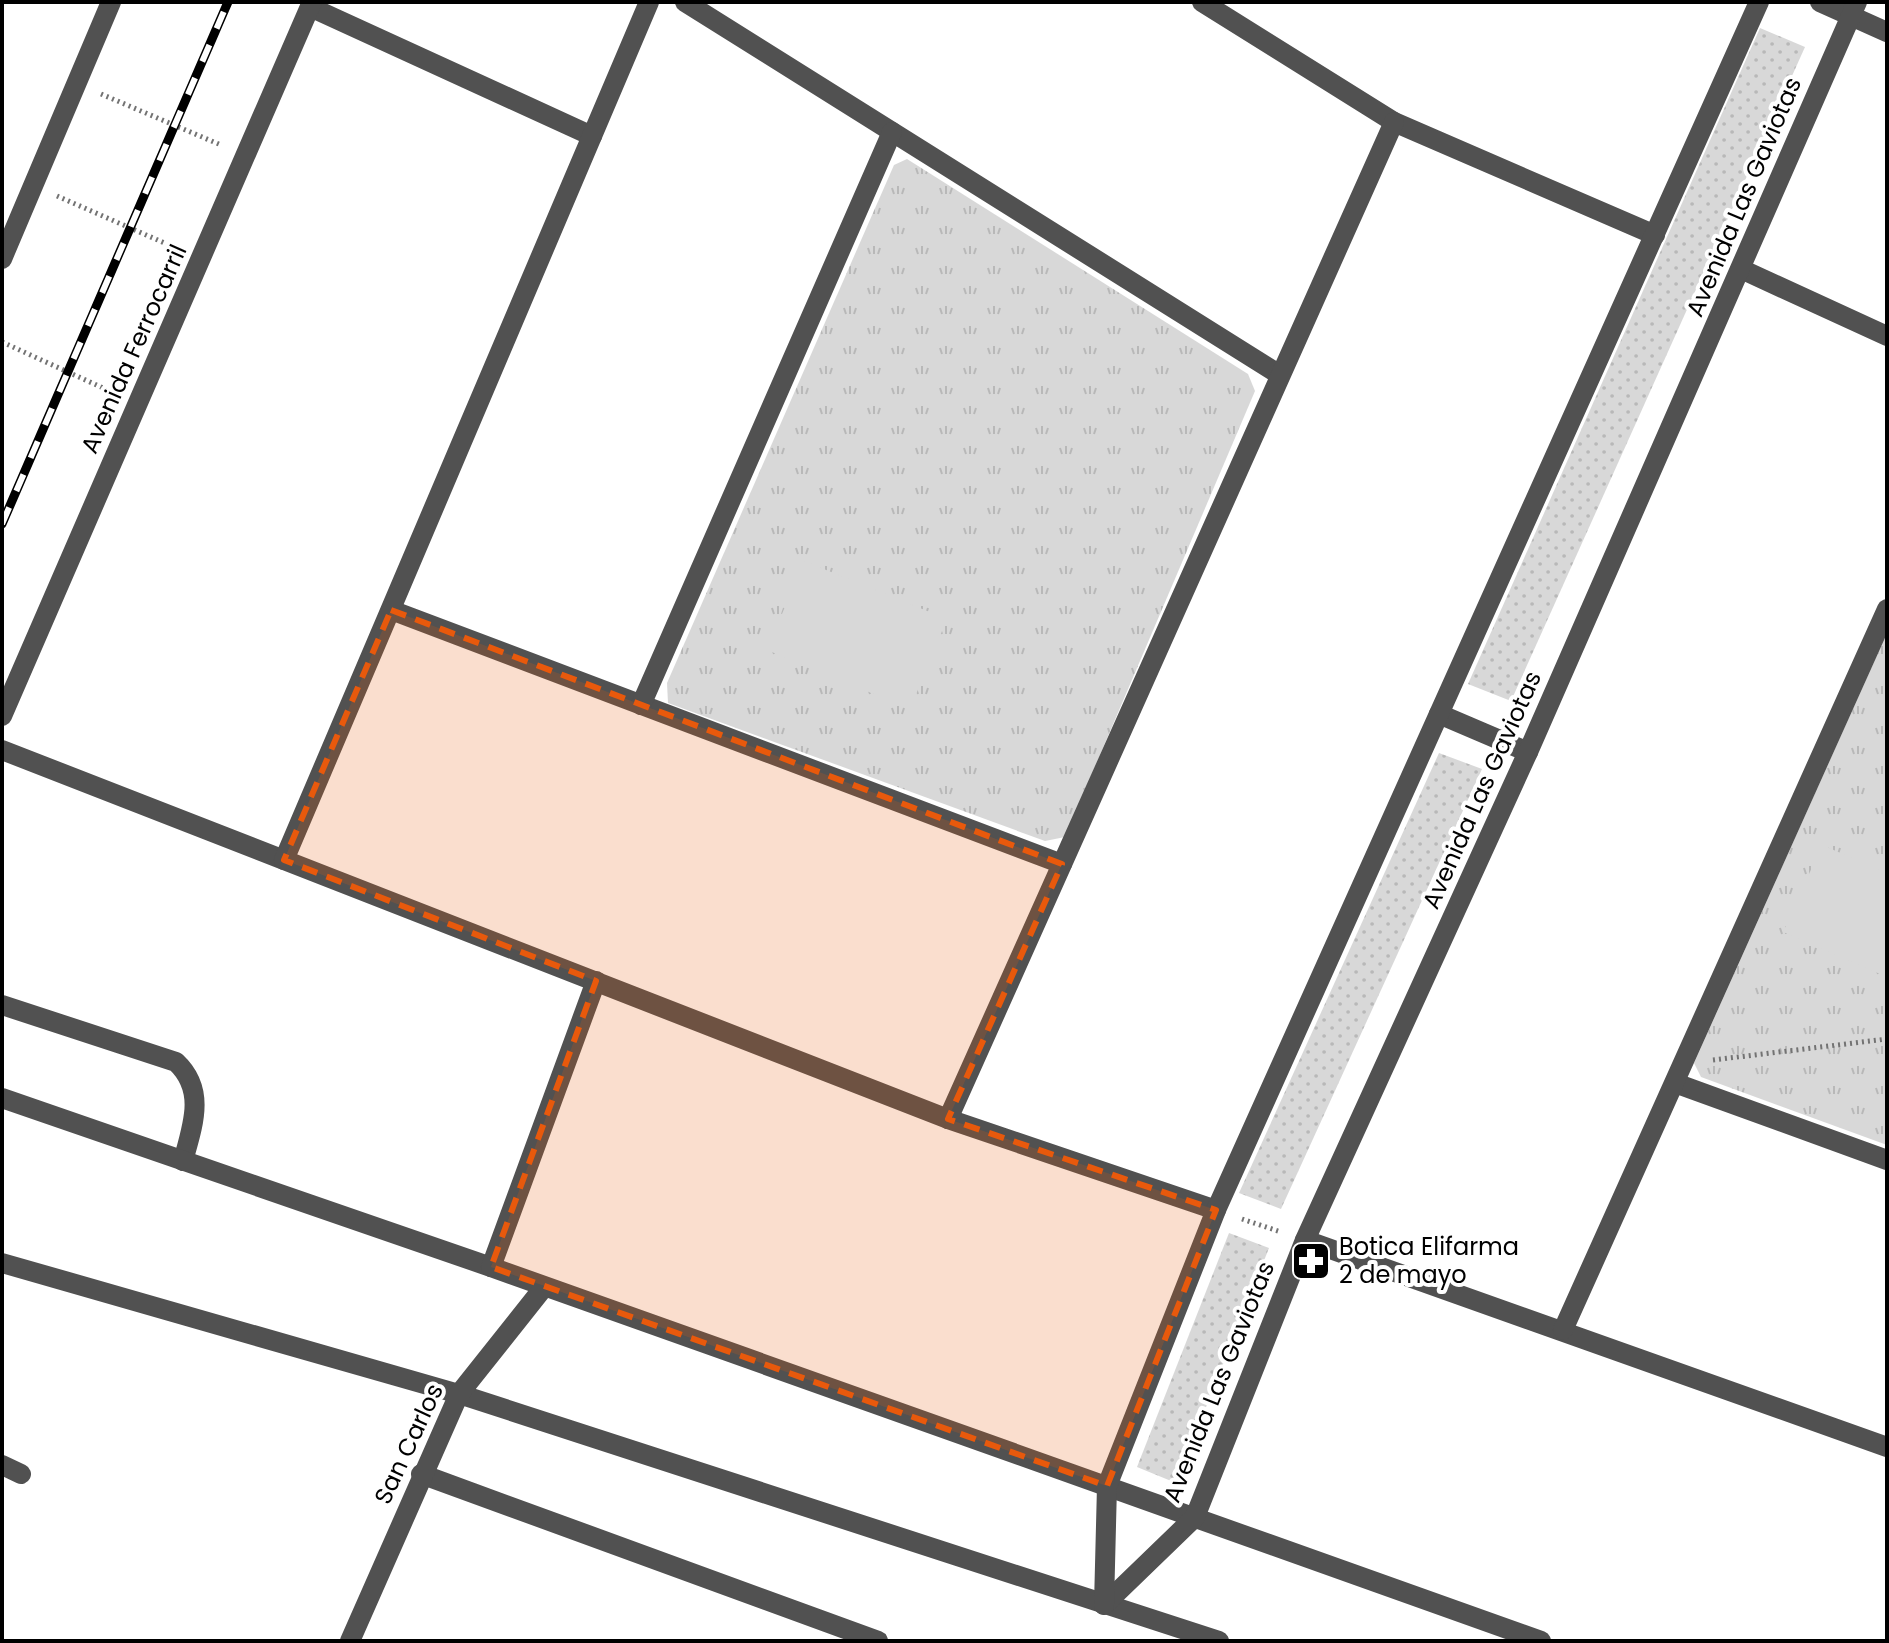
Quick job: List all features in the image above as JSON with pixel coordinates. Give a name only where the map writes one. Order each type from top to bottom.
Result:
[{"type":"street","points":[[2,259],[111,2]]},
{"type":"street","points":[[284,860],[649,2]]},
{"type":"street","points":[[685,2],[1280,375]]},
{"type":"street","points":[[1202,2],[1394,122],[1655,235]]},
{"type":"street","points":[[1104,1605],[1107,1486],[1216,1210],[1759,2]]},
{"type":"street","points":[[1820,2],[1854,9],[1887,32]]},
{"type":"street","points":[[311,5],[592,136]]},
{"type":"street","name":"Avenida Ferrocarril","points":[[2,716],[248,156],[311,5]]},
{"type":"street","name":"Avenida Las Gaviotas","points":[[1104,1605],[1195,1517],[1305,1240],[1528,752],[1854,9]]},
{"type":"street","points":[[948,1119],[1394,122]]},
{"type":"street","points":[[641,705],[892,132]]},
{"type":"street","points":[[1741,269],[1887,336]]},
{"type":"street","points":[[1563,1330],[1887,609]]},
{"type":"street","points":[[391,610],[1062,864]]},
{"type":"street","points":[[1439,714],[1528,752]]},
{"type":"street","points":[[2,750],[948,1119],[1216,1210]]},
{"type":"street","points":[[491,1267],[596,981]]},
{"type":"street","points":[[2,1005],[176,1062],[189,1074],[195,1092],[194,1120],[183,1161]]},
{"type":"street","points":[[1675,1083],[1887,1160]]},
{"type":"street","points":[[2,1098],[491,1267],[1541,1641]]},
{"type":"street","points":[[1305,1240],[1887,1447]]},
{"type":"street","points":[[2,1263],[459,1394],[1219,1641]]},
{"type":"street","name":"San Carlos","points":[[350,1641],[421,1474],[459,1394],[544,1287]]},
{"type":"street","points":[[2,1465],[21,1474]]},
{"type":"street","points":[[421,1474],[878,1641]]},
{"type":"path","points":[[76,83],[248,156]]},
{"type":"path","points":[[33,185],[203,259]]},
{"type":"path","points":[[2,342],[137,403]]},
{"type":"path","points":[[1706,1061],[1887,1039]]},
{"type":"path","points":[[1216,1210],[1305,1240]]},
{"type":"highlighted area","points":[[391,610],[1062,864],[948,1119],[1216,1210],[1107,1486],[491,1267],[596,981],[284,860]]},
{"type":"green space","points":[[1760,28],[1805,47],[1511,701],[1468,684]]},
{"type":"green space","points":[[907,159],[1248,374],[1255,391],[1065,837],[1045,841],[668,703],[667,683],[894,165]]},
{"type":"green space","points":[[804,561],[947,619],[910,709],[767,650]]},
{"type":"green space","points":[[1887,633],[1887,1145],[1701,1077],[1694,1063]]},
{"type":"green space","points":[[1439,753],[1482,769],[1281,1209],[1239,1193]]},
{"type":"green space","points":[[1822,845],[1887,873],[1887,977],[1783,932]]},
{"type":"green space","points":[[1229,1233],[1269,1248],[1176,1483],[1137,1467]]},
{"type":"railway","points":[[2,524],[228,2]]},
{"type":"place","name":"Botica Elifarma 2 de mayo","points":[[1311,1261]]}]
